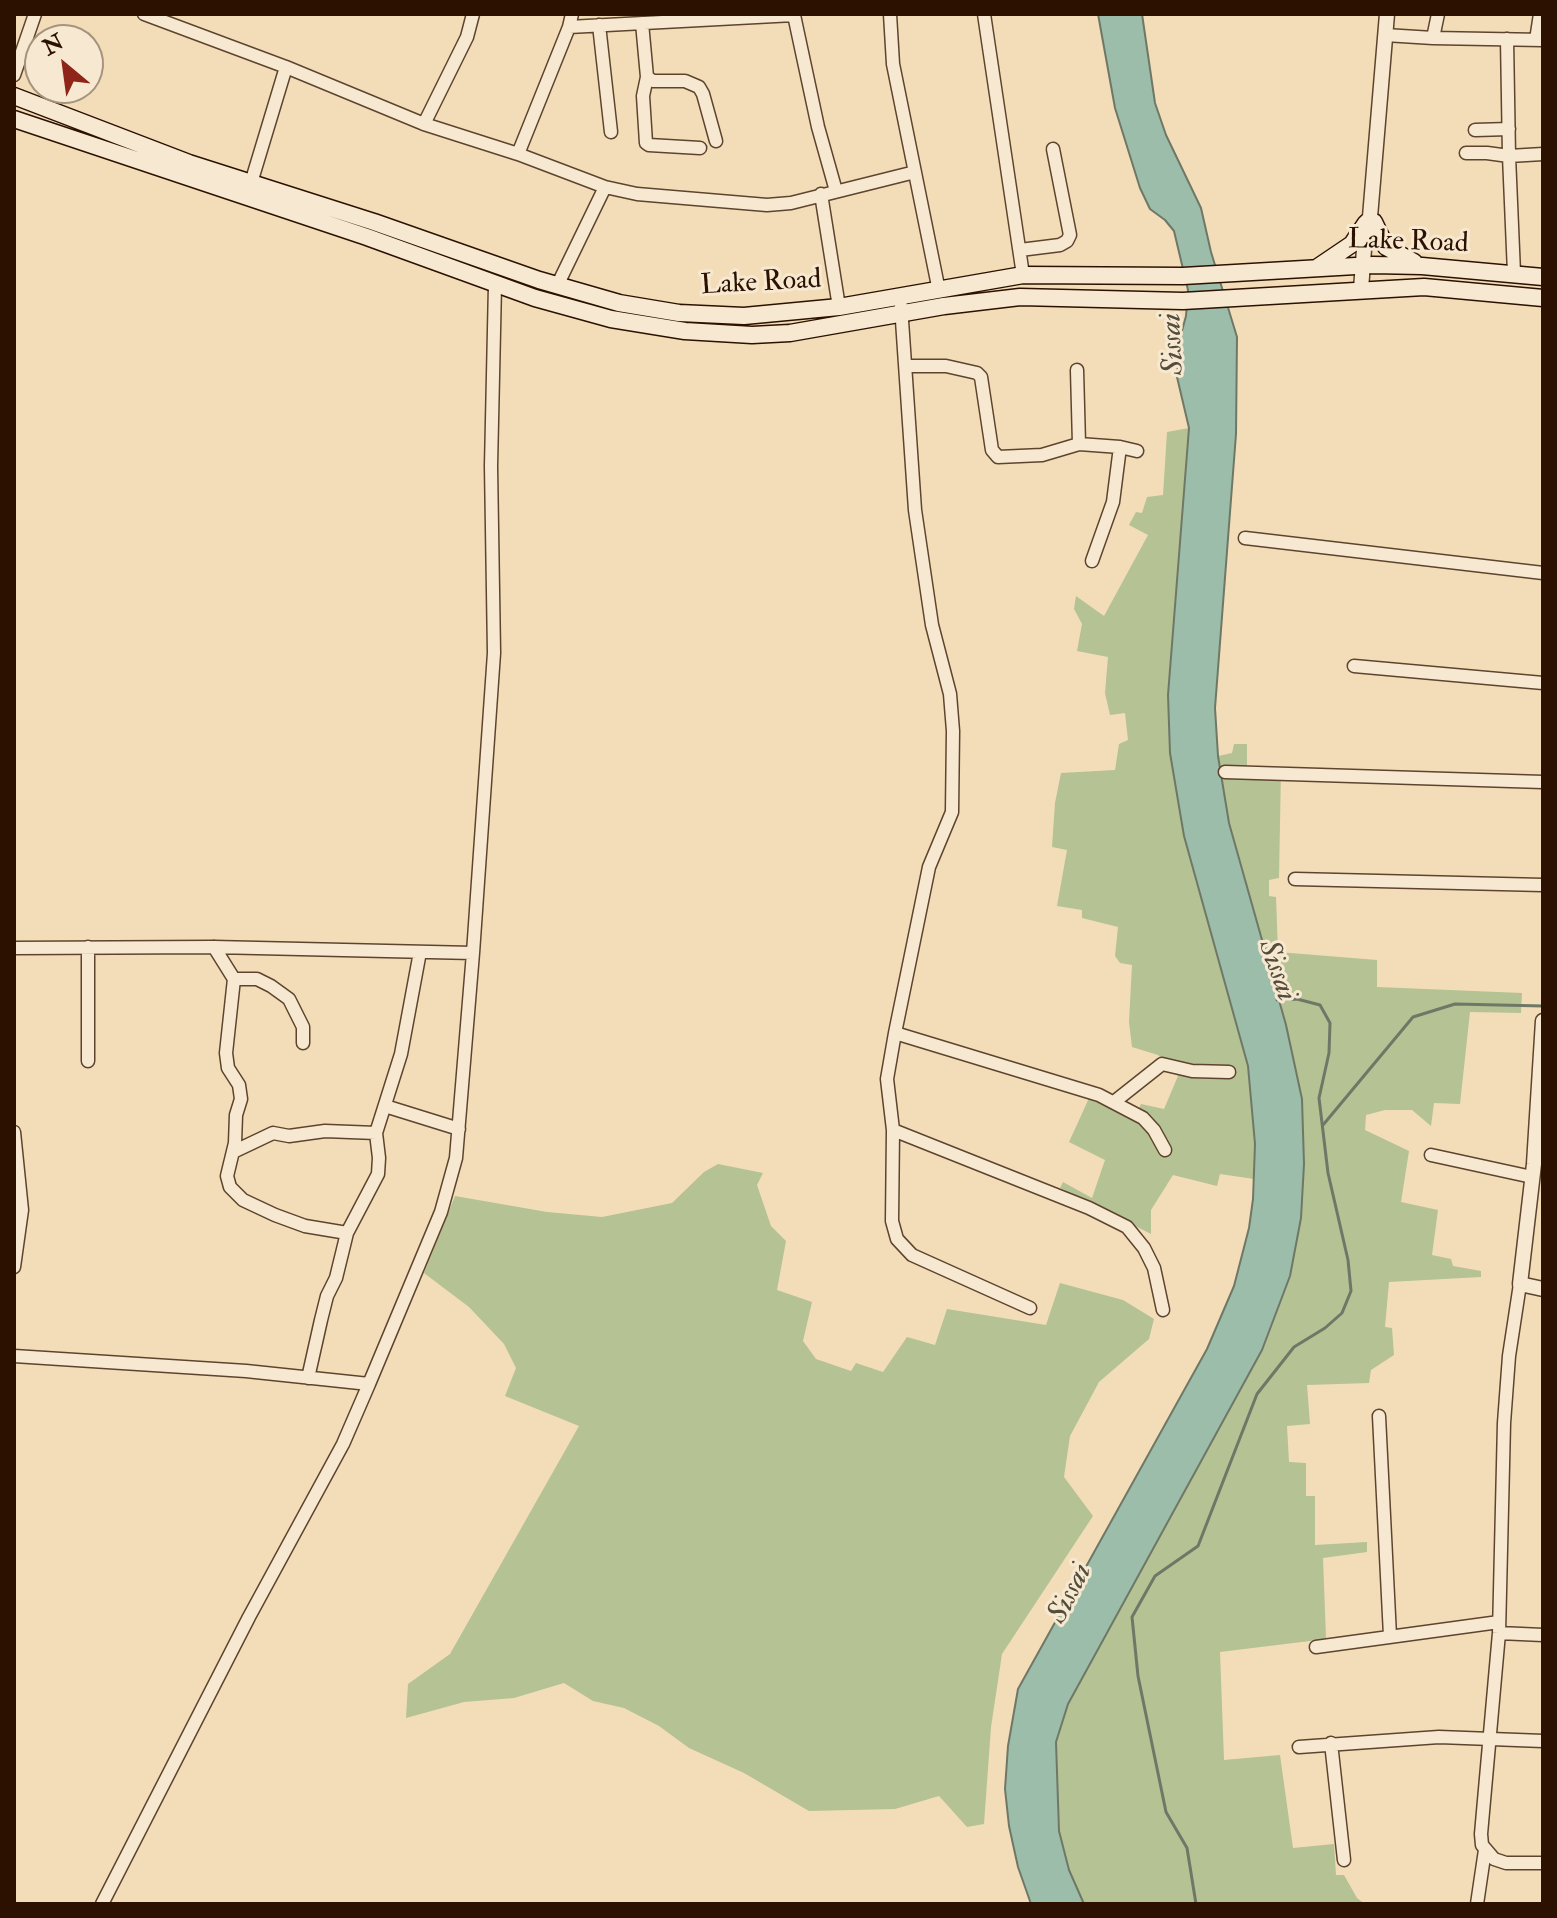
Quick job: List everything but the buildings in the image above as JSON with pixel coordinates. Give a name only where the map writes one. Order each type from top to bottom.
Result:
[{"type":"main road","name":"Lake Road","points":[[14,96],[251,183],[557,286],[619,303],[679,313],[744,316],[839,307],[1020,297],[1183,301],[1424,287],[1543,298]]},
{"type":"main road","name":"Lake Road","points":[[14,119],[367,237],[495,285],[611,319],[685,331],[752,335],[790,333],[901,305],[939,291],[1023,275],[1183,276],[1368,265],[1422,266],[1543,277]]},
{"type":"main road","points":[[1316,267],[1352,244],[1370,221],[1386,247],[1422,266]]},
{"type":"street","points":[[14,75],[35,14]]},
{"type":"street","points":[[144,14],[286,67],[424,124],[518,154],[605,187],[637,194],[767,205],[791,203],[915,172]]},
{"type":"street","points":[[424,124],[467,37],[473,14]]},
{"type":"street","points":[[518,154],[571,20],[599,25],[794,14],[818,127],[836,191]]},
{"type":"street","points":[[890,14],[893,64],[939,291]]},
{"type":"street","points":[[984,14],[1023,275]]},
{"type":"street","points":[[1367,289],[1387,14]]},
{"type":"street","points":[[1433,38],[1438,14]]},
{"type":"street","points":[[1385,35],[1540,40],[1540,14]]},
{"type":"street","points":[[642,23],[647,77],[643,96],[646,143],[700,148]]},
{"type":"street","points":[[599,25],[611,132]]},
{"type":"street","points":[[1507,39],[1514,273]]},
{"type":"street","points":[[251,183],[286,67]]},
{"type":"street","points":[[647,77],[653,81],[685,81],[699,87],[716,141]]},
{"type":"street","points":[[1475,130],[1509,129]]},
{"type":"street","points":[[1020,250],[1060,245],[1070,235],[1053,149]]},
{"type":"street","points":[[1466,153],[1509,156],[1543,154]]},
{"type":"street","points":[[557,286],[605,187]]},
{"type":"street","points":[[821,194],[839,307]]},
{"type":"street","points":[[102,1904],[249,1617],[343,1444],[441,1212],[456,1158],[494,653],[491,466],[495,285]]},
{"type":"street","points":[[901,305],[918,537],[932,625],[950,694],[953,731],[952,812],[929,867],[887,1079],[893,1130],[892,1221],[897,1239],[912,1255],[1030,1308]]},
{"type":"street","points":[[906,366],[946,366],[977,373],[981,377],[992,450],[998,457],[1042,455],[1079,444],[1137,451]]},
{"type":"street","points":[[1077,370],[1079,444]]},
{"type":"street","points":[[1092,561],[1113,502],[1120,447]]},
{"type":"street","points":[[1245,538],[1543,573]]},
{"type":"street","points":[[1354,666],[1543,683]]},
{"type":"street","points":[[1225,772],[1543,782]]},
{"type":"street","points":[[1295,879],[1543,885]]},
{"type":"street","points":[[88,947],[88,1061]]},
{"type":"street","points":[[14,948],[214,947],[473,953]]},
{"type":"street","points":[[214,947],[234,979],[226,1053],[228,1068],[239,1085],[241,1099],[227,1176],[230,1187],[243,1200],[305,1226],[347,1233]]},
{"type":"street","points":[[308,1378],[321,1320],[347,1233],[378,1174],[376,1133],[410,1014],[420,952]]},
{"type":"street","points":[[234,979],[257,979],[289,999],[303,1027],[303,1043]]},
{"type":"street","points":[[1477,1904],[1485,1850],[1481,1834],[1499,1628],[1504,1423],[1509,1356],[1536,1169],[1543,1021]]},
{"type":"street","points":[[895,1033],[1055,1080],[1114,1102],[1143,1118],[1165,1150]]},
{"type":"street","points":[[1114,1102],[1162,1064],[1192,1071],[1229,1072]]},
{"type":"street","points":[[385,1106],[459,1129]]},
{"type":"street","points":[[893,1130],[1089,1208],[1127,1227],[1144,1248],[1154,1268],[1163,1310]]},
{"type":"street","points":[[233,1152],[273,1133],[289,1136],[325,1131],[376,1133]]},
{"type":"street","points":[[14,1132],[22,1210],[14,1267]]},
{"type":"street","points":[[1431,1155],[1536,1169]]},
{"type":"street","points":[[1520,1284],[1543,1289]]},
{"type":"street","points":[[14,1356],[246,1371],[369,1384]]},
{"type":"street","points":[[1379,1416],[1390,1636]]},
{"type":"street","points":[[1316,1647],[1390,1636],[1499,1628],[1543,1635]]},
{"type":"street","points":[[1299,1747],[1413,1737],[1543,1741]]},
{"type":"street","points":[[1331,1743],[1344,1860]]},
{"type":"street","points":[[1485,1850],[1494,1859],[1506,1863],[1543,1863]]},
{"type":"shaded area","points":[[1189,428],[1168,695],[1170,753],[1184,836],[1248,1066],[1255,1144],[1254,1179],[1220,1174],[1217,1186],[1173,1175],[1151,1210],[1151,1234],[1060,1188],[1063,1182],[1092,1198],[1105,1160],[1069,1142],[1090,1096],[1134,1119],[1141,1104],[1164,1109],[1178,1076],[1158,1055],[1132,1047],[1129,1022],[1132,965],[1120,963],[1115,956],[1118,927],[1082,918],[1082,910],[1057,906],[1067,850],[1052,847],[1061,773],[1115,770],[1119,744],[1128,740],[1125,713],[1110,715],[1105,693],[1108,657],[1077,651],[1082,624],[1074,609],[1076,596],[1104,616],[1148,535],[1129,525],[1136,512],[1142,513],[1147,497],[1163,495],[1167,432]]},
{"type":"shaded area","points":[[1234,744],[1247,744],[1247,767],[1281,769],[1279,878],[1269,880],[1269,896],[1276,897],[1278,952],[1377,960],[1377,987],[1522,993],[1521,1013],[1470,1012],[1460,1104],[1434,1103],[1431,1126],[1412,1110],[1385,1110],[1366,1115],[1365,1130],[1409,1151],[1401,1202],[1438,1210],[1432,1255],[1451,1259],[1453,1266],[1481,1271],[1481,1277],[1389,1282],[1385,1327],[1392,1328],[1394,1355],[1371,1370],[1369,1383],[1307,1385],[1310,1424],[1287,1426],[1289,1462],[1306,1463],[1306,1496],[1315,1496],[1315,1545],[1367,1542],[1367,1552],[1323,1558],[1326,1639],[1220,1652],[1224,1760],[1280,1755],[1293,1848],[1334,1844],[1336,1875],[1344,1875],[1357,1898],[1365,1904],[1084,1904],[1069,1870],[1059,1831],[1056,1742],[1068,1703],[1262,1350],[1290,1276],[1304,1164],[1302,1099],[1286,1025],[1229,823],[1218,756],[1232,753]]},
{"type":"shaded area","points":[[718,1164],[763,1173],[757,1185],[771,1226],[786,1241],[777,1290],[812,1302],[803,1341],[816,1359],[851,1371],[856,1363],[883,1372],[907,1337],[935,1345],[947,1309],[1046,1325],[1060,1283],[1123,1300],[1154,1319],[1149,1339],[1099,1382],[1070,1436],[1064,1477],[1093,1516],[1002,1654],[991,1727],[984,1824],[967,1827],[939,1796],[895,1809],[809,1811],[744,1773],[689,1748],[659,1726],[624,1708],[593,1701],[564,1683],[514,1698],[464,1702],[406,1718],[408,1684],[450,1654],[579,1426],[505,1396],[516,1368],[504,1344],[469,1307],[424,1273],[455,1196],[547,1212],[602,1217],[672,1203],[704,1172]]},
{"type":"water","name":"Sissai","points":[[1098,14],[1142,14],[1155,103],[1166,135],[1201,208],[1237,337],[1236,434],[1215,708],[1218,756],[1229,823],[1286,1025],[1302,1099],[1304,1164],[1301,1218],[1290,1276],[1262,1350],[1068,1704],[1056,1742],[1059,1831],[1069,1870],[1084,1904],[1031,1904],[1018,1867],[1005,1789],[1008,1746],[1018,1689],[1207,1349],[1234,1286],[1249,1228],[1255,1144],[1248,1066],[1184,836],[1170,753],[1168,695],[1189,428],[1177,377],[1188,290],[1174,231],[1150,209],[1140,188],[1115,108]]},
{"type":"waterway","name":"Sissai","points":[[1196,1904],[1187,1848],[1166,1812],[1138,1676],[1132,1617],[1155,1576],[1198,1546],[1257,1394],[1294,1347],[1325,1328],[1342,1313],[1351,1291],[1348,1260],[1328,1173],[1319,1098],[1329,1053],[1330,1023],[1320,1005],[1297,999],[1277,1000]]},
{"type":"waterway","points":[[1323,1125],[1413,1017],[1455,1004],[1543,1006]]}]
